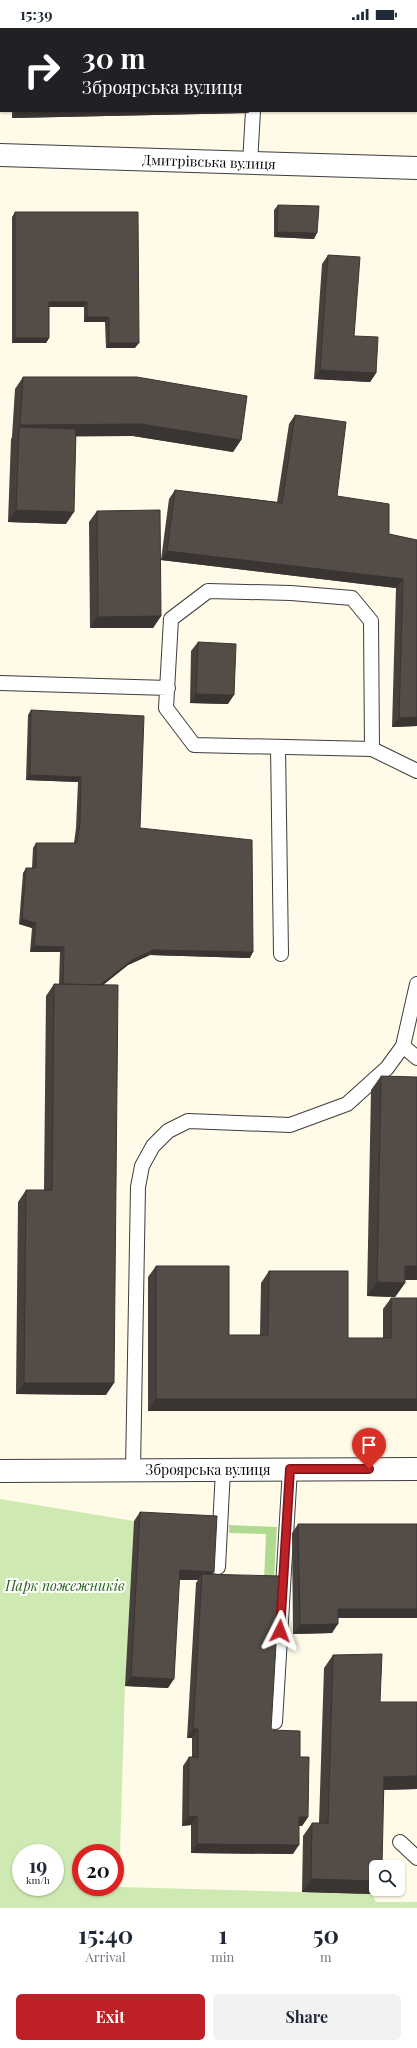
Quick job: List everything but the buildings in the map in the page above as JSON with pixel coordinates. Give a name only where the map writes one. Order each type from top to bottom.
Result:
[{"type":"street","name":"Дмитрівська вулиця","points":[[0,155],[417,168]]},
{"type":"street","name":"Зброярська вулиця","points":[[0,1470],[417,1469]]},
{"type":"lane","points":[[250,163],[253,112]]},
{"type":"lane","points":[[372,749],[371,621],[352,598],[291,593],[208,591],[171,619],[166,708],[194,745],[372,749],[417,772]]},
{"type":"lane","points":[[0,683],[168,688]]},
{"type":"lane","points":[[278,747],[281,954]]},
{"type":"lane","points":[[133,1470],[138,1187],[142,1166],[153,1146],[168,1131],[188,1122],[290,1125],[347,1104],[387,1068],[403,1046],[417,984]]},
{"type":"lane","points":[[403,1046],[417,1058]]},
{"type":"lane","points":[[275,1722],[290,1469]]},
{"type":"lane","points":[[218,1567],[223,1470]]},
{"type":"lane","points":[[400,1842],[417,1858]]},
{"type":"green space","name":"Парк пожежників","points":[[0,1499],[134,1521],[125,1686],[120,1844],[72,1844],[72,1896],[124,1896],[124,1887],[369,1894],[369,1896],[373,1896],[376,1902],[417,1902],[417,1908],[0,1908]]},
{"type":"green space","points":[[229,1525],[277,1527],[274,1580],[264,1580],[266,1534],[229,1533]]},
{"type":"route","points":[[280,1631],[290,1469],[369,1469]]}]
